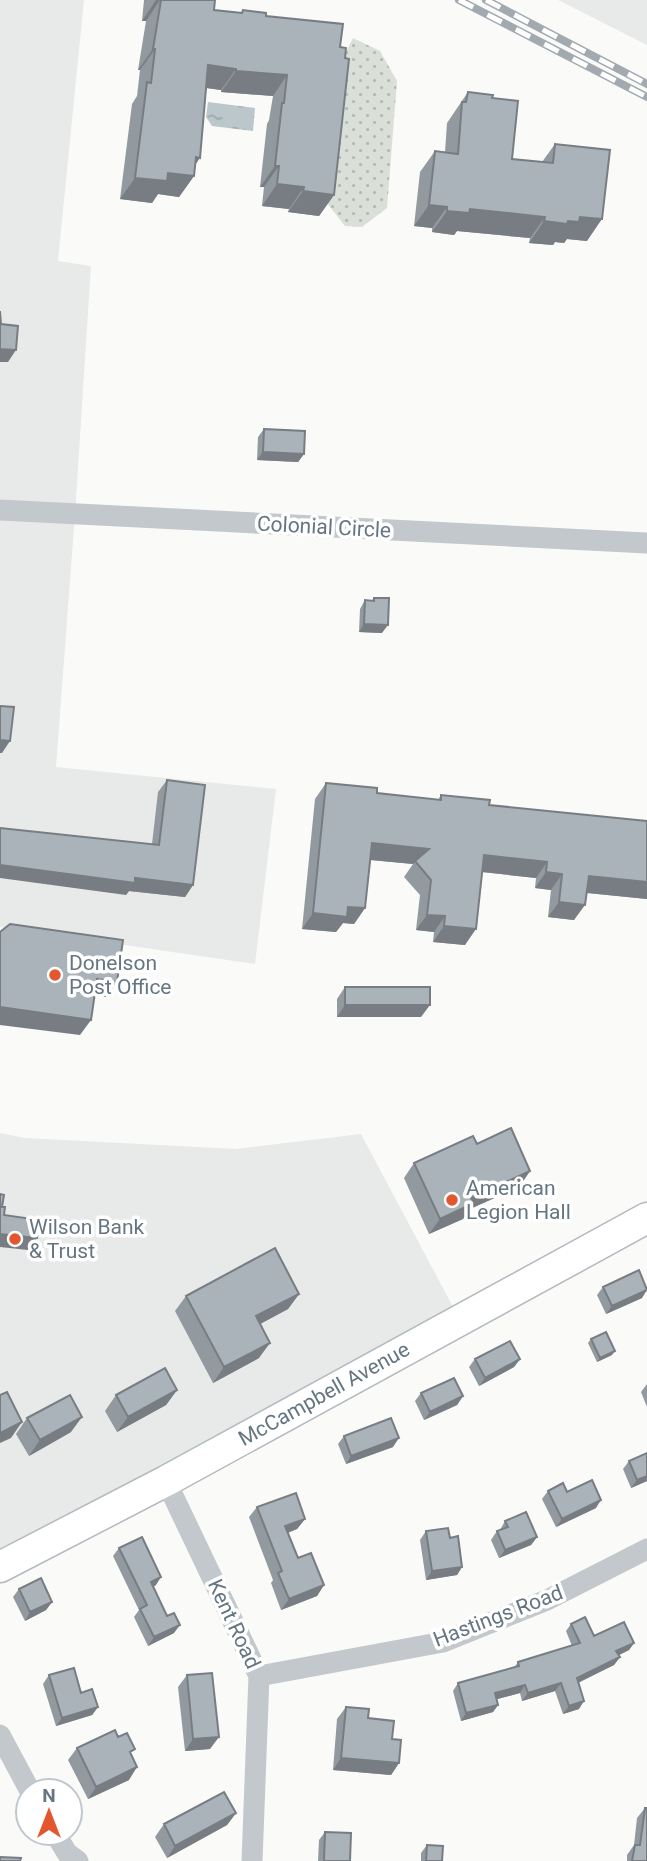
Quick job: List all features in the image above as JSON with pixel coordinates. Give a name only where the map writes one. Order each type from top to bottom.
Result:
[{"type":"street","name":"Colonial Circle","points":[[0,510],[647,544]]},
{"type":"street","name":"McCampbell Avenue","points":[[0,1567],[166,1481],[647,1218]]},
{"type":"street","name":"Kent Road","points":[[166,1481],[258,1676],[252,1861]]},
{"type":"street","name":"Hastings Road","points":[[258,1676],[443,1642],[547,1600],[647,1549]]},
{"type":"street","points":[[0,1735],[22,1777]]},
{"type":"street","points":[[63,1847],[78,1861]]},
{"type":"shaded area","points":[[0,0],[84,0],[58,261],[91,266],[56,767],[276,789],[255,964],[0,927]]},
{"type":"shaded area","points":[[558,0],[647,0],[647,45]]},
{"type":"shaded area","points":[[353,38],[380,51],[397,81],[387,208],[362,227],[345,226],[327,203],[340,65]]},
{"type":"shaded area","points":[[0,1133],[25,1138],[236,1149],[361,1134],[460,1320],[0,1567]]},
{"type":"water","points":[[208,102],[255,108],[253,131],[212,126],[206,117]]},
{"type":"building","points":[[161,0],[215,0],[214,10],[242,13],[243,10],[266,13],[266,16],[343,24],[340,47],[346,48],[345,58],[349,59],[334,195],[303,191],[304,187],[277,184],[279,166],[275,166],[287,75],[236,71],[208,65],[200,158],[196,157],[194,176],[168,173],[167,181],[135,178],[147,82],[151,83]]},
{"type":"building","points":[[468,92],[518,101],[512,159],[553,163],[555,144],[610,150],[602,219],[580,217],[579,222],[568,221],[567,224],[544,221],[545,217],[470,209],[469,213],[447,211],[447,207],[429,205],[435,151],[458,154],[462,102],[466,102]]},
{"type":"building","points":[[0,311],[1,324],[18,326],[16,350],[0,349]]},
{"type":"building","points":[[264,429],[305,431],[304,454],[263,452]]},
{"type":"building","points":[[374,598],[389,598],[388,625],[364,624],[365,600],[374,601]]},
{"type":"building","points":[[0,706],[14,707],[10,741],[0,740]]},
{"type":"building","points":[[167,780],[205,785],[193,885],[135,878],[135,883],[0,865],[0,828],[159,845]]},
{"type":"building","points":[[326,783],[377,788],[377,793],[441,800],[441,795],[490,800],[489,805],[647,821],[647,882],[589,876],[585,905],[559,902],[562,874],[546,872],[547,862],[484,855],[476,929],[444,926],[445,916],[427,915],[431,880],[415,861],[429,849],[372,843],[365,908],[348,907],[347,917],[313,913]]},
{"type":"building","name":"Donelson Post Office","points":[[10,924],[123,940],[117,982],[97,979],[91,1020],[0,1007],[0,932]]},
{"type":"building","points":[[345,987],[430,987],[430,1005],[345,1005]]},
{"type":"building","name":"American Legion Hall","points":[[511,1128],[530,1171],[471,1198],[474,1203],[440,1219],[414,1163],[473,1136],[477,1144]]},
{"type":"building","points":[[0,1194],[4,1195],[4,1215],[39,1220],[37,1238],[1,1234],[0,1238]]},
{"type":"building","points":[[275,1248],[299,1294],[256,1316],[270,1343],[224,1367],[186,1296]]},
{"type":"building","points":[[639,1270],[647,1290],[612,1306],[603,1287]]},
{"type":"building","points":[[606,1332],[615,1351],[600,1358],[591,1339]]},
{"type":"building","points":[[510,1341],[520,1359],[485,1378],[475,1359]]},
{"type":"building","points":[[165,1368],[177,1390],[128,1417],[116,1395]]},
{"type":"building","points":[[454,1378],[463,1396],[430,1412],[421,1393]]},
{"type":"building","points":[[7,1392],[22,1422],[0,1433],[0,1395]]},
{"type":"building","points":[[70,1395],[82,1417],[40,1440],[27,1418]]},
{"type":"building","points":[[391,1418],[399,1438],[351,1456],[344,1436]]},
{"type":"building","points":[[647,1453],[647,1476],[637,1480],[629,1461]]},
{"type":"building","points":[[592,1480],[601,1500],[562,1519],[548,1491],[563,1483],[567,1492]]},
{"type":"building","points":[[296,1493],[305,1519],[285,1526],[298,1558],[311,1553],[324,1585],[289,1599],[278,1573],[282,1571],[257,1507]]},
{"type":"building","points":[[526,1512],[537,1537],[505,1550],[497,1531],[508,1527],[505,1521]]},
{"type":"building","points":[[448,1528],[450,1538],[458,1536],[462,1567],[432,1571],[426,1531]]},
{"type":"building","points":[[142,1537],[161,1577],[151,1582],[167,1616],[174,1613],[180,1625],[154,1637],[140,1609],[147,1605],[119,1548]]},
{"type":"building","points":[[41,1578],[52,1602],[30,1612],[19,1589]]},
{"type":"building","points":[[585,1617],[594,1636],[624,1622],[634,1643],[616,1651],[620,1657],[577,1678],[584,1701],[569,1706],[561,1683],[528,1693],[525,1685],[495,1693],[498,1705],[466,1713],[458,1683],[519,1666],[518,1662],[580,1643],[571,1624]]},
{"type":"building","points":[[74,1668],[81,1693],[92,1689],[98,1707],[62,1718],[49,1675]]},
{"type":"building","points":[[212,1673],[219,1737],[193,1739],[187,1675]]},
{"type":"building","points":[[346,1707],[369,1709],[368,1718],[394,1721],[392,1739],[401,1740],[399,1763],[341,1758]]},
{"type":"building","points":[[115,1730],[118,1737],[127,1733],[135,1749],[130,1752],[137,1767],[96,1787],[77,1748]]},
{"type":"building","points":[[224,1792],[236,1813],[175,1846],[164,1824]]},
{"type":"building","points":[[645,1808],[647,1861],[632,1861],[635,1845],[640,1845]]},
{"type":"building","points":[[325,1832],[351,1833],[350,1861],[324,1861]]},
{"type":"building","points":[[427,1845],[443,1846],[442,1861],[426,1861]]},
{"type":"building","points":[[0,1857],[21,1858],[20,1861],[0,1861]]},
{"type":"railway","points":[[459,0],[647,97]]},
{"type":"railway","points":[[486,0],[647,84]]},
{"type":"place","name":"Donelson Post Office","points":[[55,975]]},
{"type":"place","name":"American Legion Hall","points":[[452,1200]]},
{"type":"place","name":"Wilson Bank & Trust","points":[[15,1239]]}]
